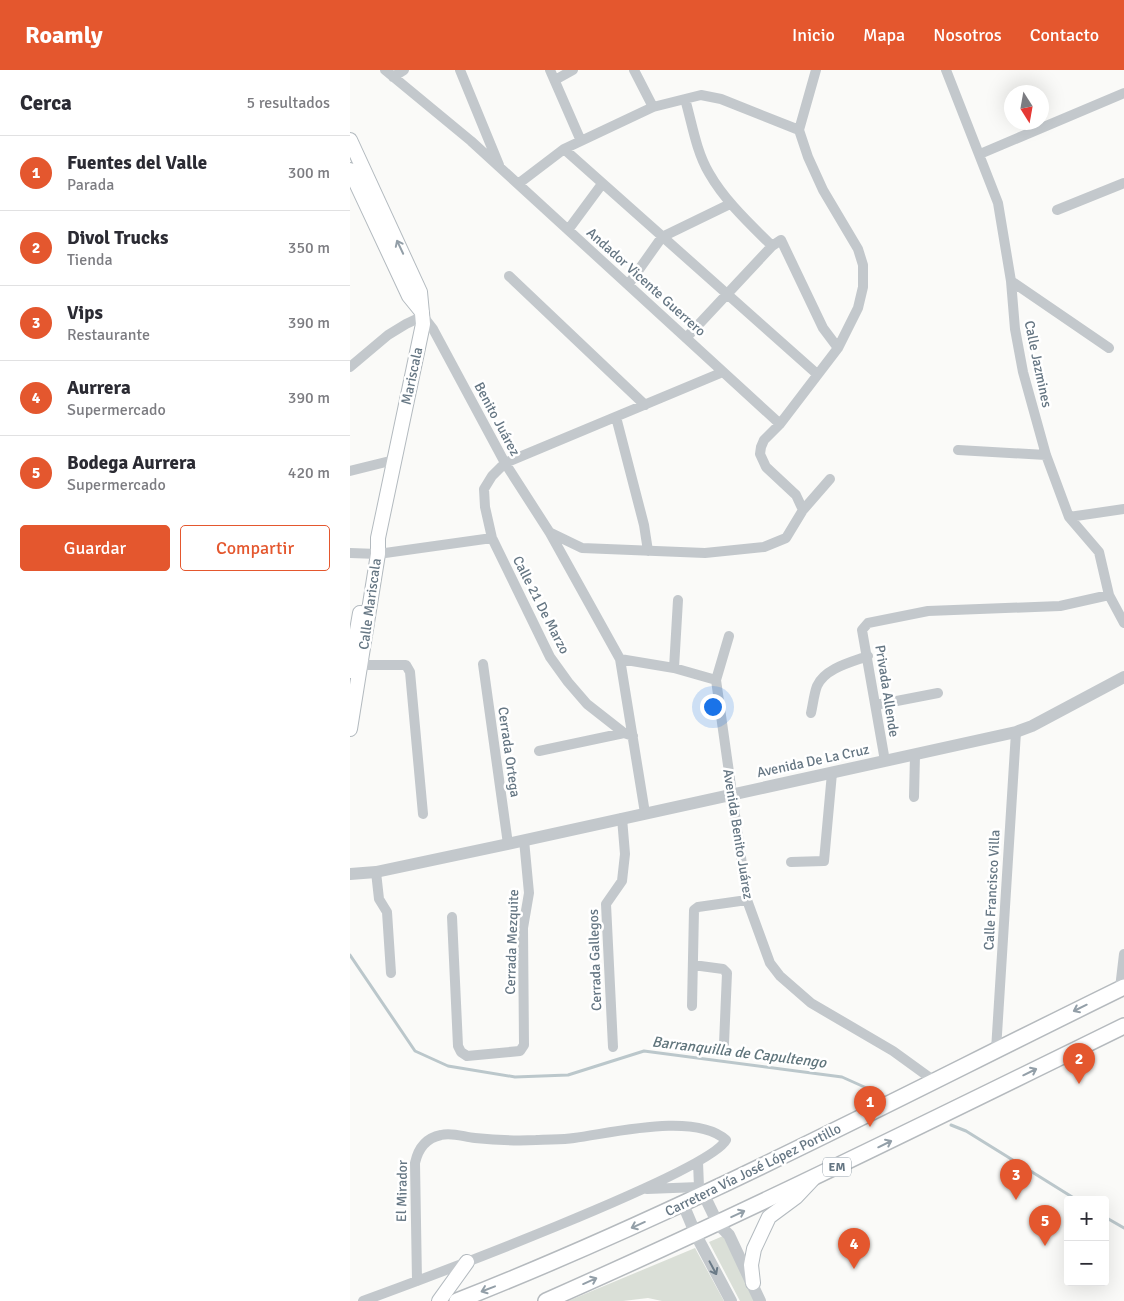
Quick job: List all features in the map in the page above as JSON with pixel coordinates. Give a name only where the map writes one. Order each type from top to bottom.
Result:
[{"type":"main road","name":"Mariscala","points":[[350,140],[420,292],[423,324],[394,460]]},
{"type":"main road","points":[[350,170],[409,296],[423,314]]},
{"type":"main road","name":"Calle Mariscala","points":[[350,729],[356,668],[373,554],[394,460]]},
{"type":"main road","name":"Carretera Vía José López Portillo","points":[[457,1301],[537,1270],[683,1204],[701,1191],[1122,988]]},
{"type":"main road","name":"EM","points":[[546,1301],[696,1235],[1124,1026]]},
{"type":"main road","points":[[753,1283],[751,1266],[754,1249],[768,1217],[796,1197],[813,1179]]},
{"type":"main road","points":[[439,1301],[467,1262]]},
{"type":"street","points":[[389,73],[404,70]]},
{"type":"street","points":[[460,70],[501,168]]},
{"type":"street","points":[[573,70],[552,75],[581,141]]},
{"type":"street","points":[[634,70],[653,107]]},
{"type":"street","points":[[803,510],[796,495],[766,466],[760,454],[764,440],[780,424],[838,348],[858,308],[863,288],[864,265],[858,249],[823,190],[808,157],[799,130],[816,70]]},
{"type":"street","name":"Calle Jazmines","points":[[946,70],[998,203],[1011,281],[1014,329],[1023,372],[1046,456],[1069,517],[1098,552],[1109,595],[1124,623]]},
{"type":"street","name":"Andador Vicente Guerrero","points":[[389,73],[501,168],[780,424]]},
{"type":"street","points":[[980,154],[1124,93]]},
{"type":"street","points":[[518,184],[564,150],[581,141],[653,107],[685,99],[701,96],[722,99],[799,130]]},
{"type":"street","points":[[685,99],[701,155],[708,172],[730,204],[776,243],[823,328],[838,348]]},
{"type":"street","points":[[564,150],[817,374]]},
{"type":"street","points":[[1057,210],[1124,183]]},
{"type":"street","points":[[568,230],[602,184]]},
{"type":"street","points":[[628,285],[662,237],[730,204]]},
{"type":"street","points":[[686,338],[776,243]]},
{"type":"street","points":[[509,276],[644,404]]},
{"type":"street","points":[[1011,281],[1109,348]]},
{"type":"street","points":[[350,367],[388,336],[423,314]]},
{"type":"street","name":"Benito Juárez","points":[[423,314],[433,328],[505,464],[550,533]]},
{"type":"street","points":[[505,464],[723,372]]},
{"type":"street","points":[[616,417],[644,525],[648,551]]},
{"type":"street","points":[[958,450],[1046,456]]},
{"type":"street","points":[[350,471],[394,460]]},
{"type":"street","name":"Calle 21 De Marzo","points":[[505,464],[492,476],[484,489],[485,507],[492,538],[550,657],[587,704],[628,734]]},
{"type":"street","points":[[550,533],[582,548],[705,553],[764,547],[786,538],[803,510],[830,479]]},
{"type":"street","points":[[1069,517],[1124,509]]},
{"type":"street","points":[[550,533],[620,659],[628,734],[645,813]]},
{"type":"street","points":[[350,553],[373,554],[492,538]]},
{"type":"street","name":"Privada Allende","points":[[885,761],[862,630],[868,623],[928,611],[1060,606],[1109,595]]},
{"type":"street","points":[[674,668],[678,600]]},
{"type":"street","points":[[620,659],[674,668],[716,680],[729,636]]},
{"type":"street","points":[[811,713],[818,684],[826,674],[868,656]]},
{"type":"street","points":[[356,668],[397,663],[406,665],[410,672],[423,814]]},
{"type":"street","name":"Cerrada Ortega","points":[[482,664],[508,844]]},
{"type":"street","name":"Avenida De La Cruz","points":[[350,874],[376,872],[508,844],[1016,732],[1032,726],[1124,677]]},
{"type":"street","name":"Avenida Benito Juárez","points":[[716,680],[747,900],[770,962],[780,976],[811,1003],[893,1051],[933,1080]]},
{"type":"street","points":[[876,706],[938,693]]},
{"type":"street","name":"Calle Francisco Villa","points":[[996,1050],[1016,732]]},
{"type":"street","points":[[539,751],[628,734]]},
{"type":"street","points":[[914,797],[915,755]]},
{"type":"street","points":[[791,862],[820,862],[826,858],[832,772]]},
{"type":"street","name":"Cerrada Gallegos","points":[[613,1046],[606,904],[622,881],[625,854],[622,818]]},
{"type":"street","name":"Cerrada Mezquite","points":[[452,917],[458,1046],[461,1052],[467,1056],[516,1053],[524,1046],[523,928],[529,893],[524,840]]},
{"type":"street","points":[[376,872],[379,899],[387,912],[391,973]]},
{"type":"street","points":[[692,1006],[694,910],[698,907],[747,900]]},
{"type":"street","points":[[1122,988],[1124,954]]},
{"type":"street","points":[[694,964],[726,971],[724,1044]]},
{"type":"street","name":"El Mirador","points":[[653,1126],[702,1128],[720,1134],[726,1140],[722,1147],[698,1162],[643,1189],[417,1281],[414,1163],[418,1152],[427,1140],[451,1134],[474,1138],[523,1140],[572,1138],[653,1126]]},
{"type":"street","points":[[698,1162],[701,1191],[718,1224],[729,1235],[760,1301]]},
{"type":"street","points":[[643,1189],[701,1191]]},
{"type":"street","points":[[683,1204],[696,1235],[731,1301]]},
{"type":"street","points":[[363,1301],[417,1281]]},
{"type":"shaded area","points":[[723,1236],[757,1301],[740,1301],[709,1242]]},
{"type":"shaded area","points":[[695,1248],[724,1301],[662,1301],[648,1298],[623,1301],[568,1301]]},
{"type":"waterway","name":"Barranquilla de Capultengo","points":[[350,955],[415,1051],[448,1066],[515,1077],[568,1075],[644,1051],[842,1077],[880,1094]]},
{"type":"waterway","points":[[951,1125],[966,1131],[1071,1196]]},
{"type":"waterway","points":[[1109,1219],[1124,1228]]},
{"type":"place","name":"Divol Trucks","points":[[1079,1084]]},
{"type":"place","name":"Fuentes del Valle","points":[[870,1127]]},
{"type":"place","name":"Vips","points":[[1016,1200]]},
{"type":"place","name":"Bodega Aurrera","points":[[1045,1246]]},
{"type":"place","name":"Aurrera","points":[[854,1269]]}]
